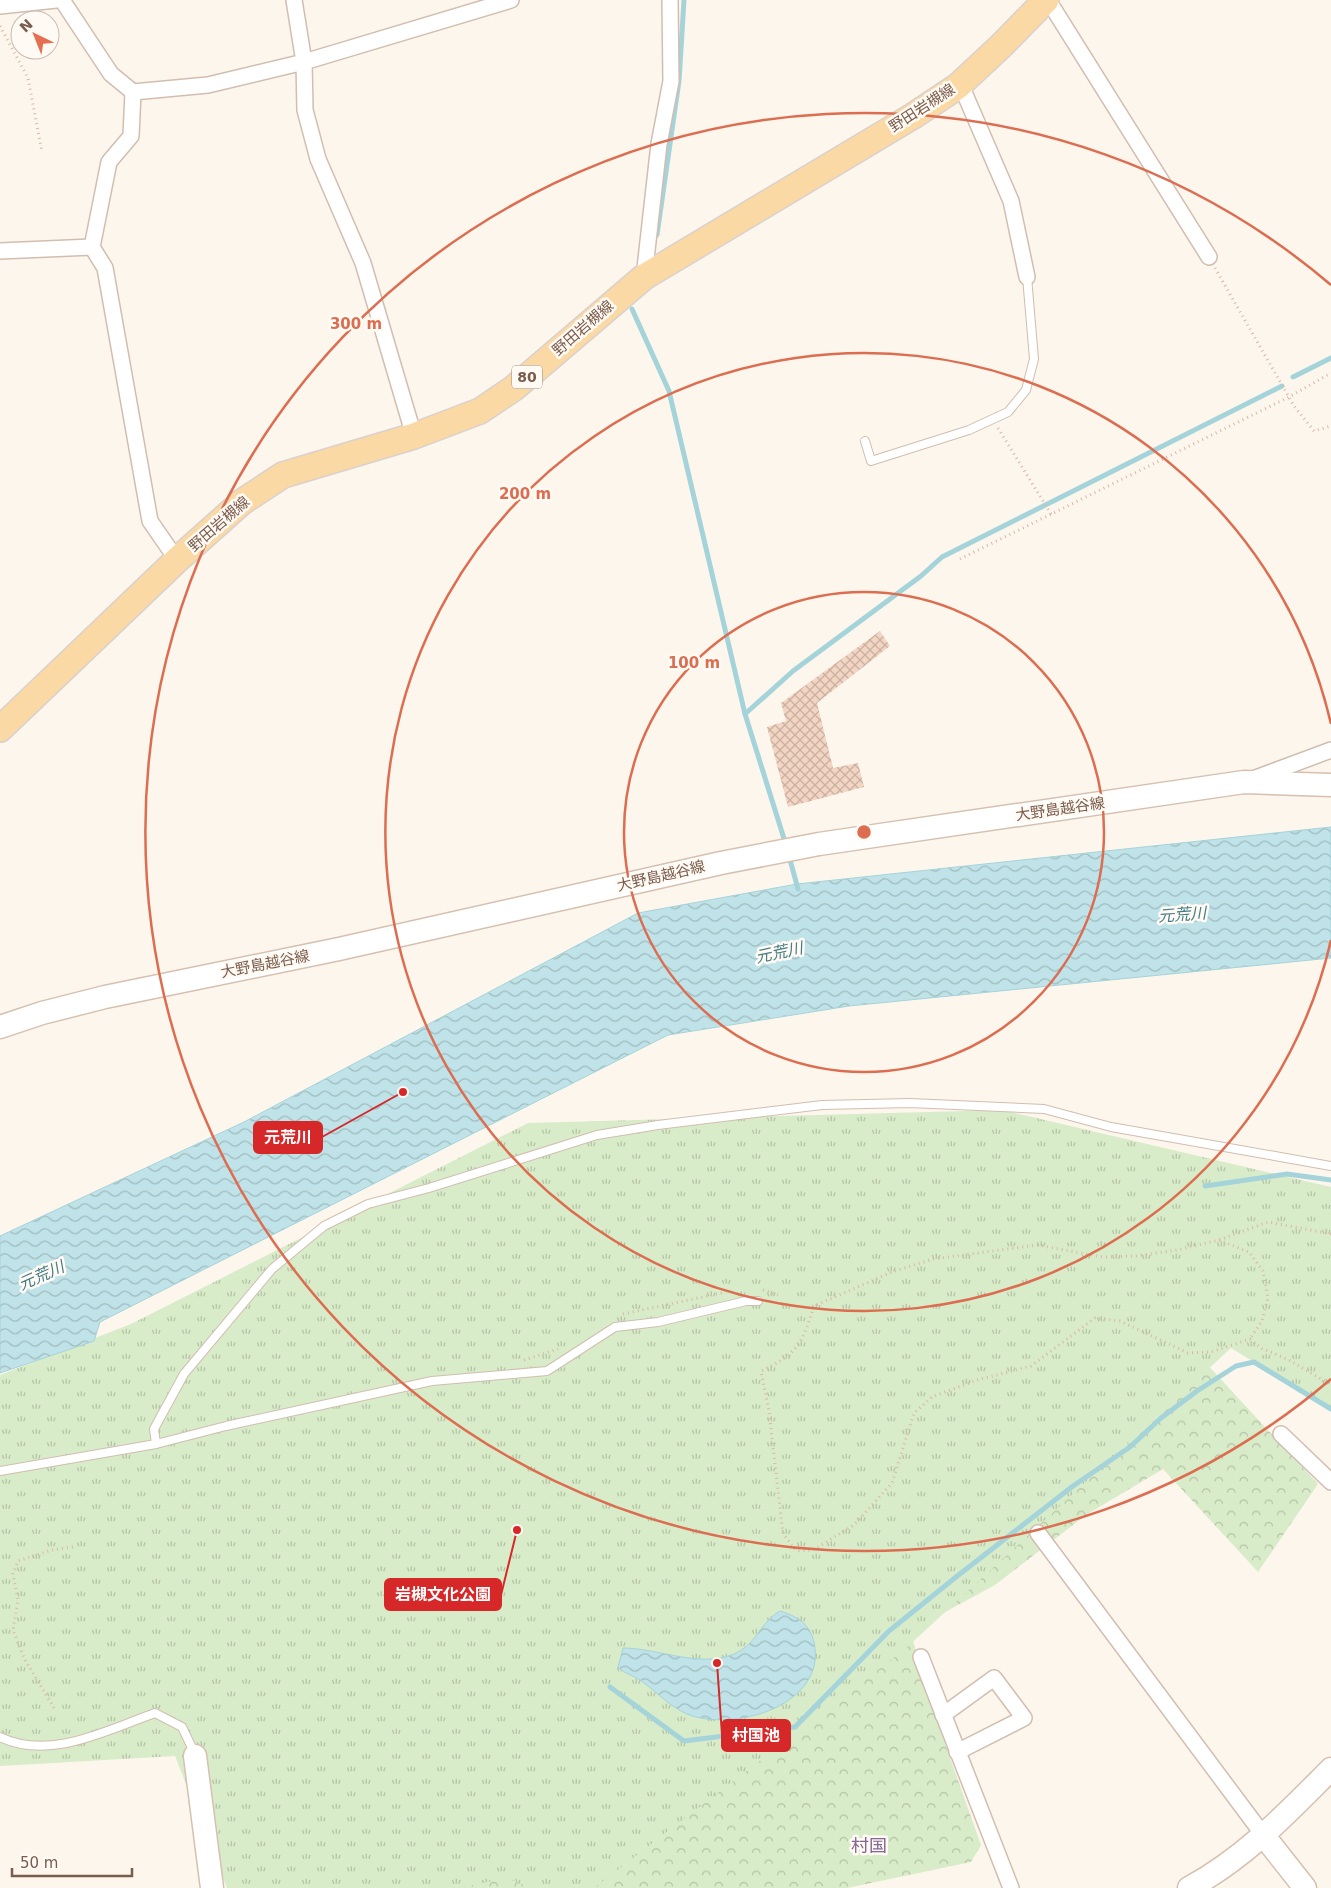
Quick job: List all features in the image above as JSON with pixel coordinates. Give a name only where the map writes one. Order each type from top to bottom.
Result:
[{"type":"main road","name":"野田岩槻線","points":[[0,729],[177,560],[242,502],[283,475],[414,436],[480,411],[514,388],[644,277],[912,116],[960,83],[1047,0]]},
{"type":"main road","name":"大野島越谷線","points":[[0,1027],[42,1013],[105,996],[339,949],[721,863],[820,844],[1244,782],[1331,785]]},
{"type":"main road","points":[[195,1756],[212,1888]]},
{"type":"main road","points":[[1189,1888],[1209,1878],[1264,1836],[1331,1769]]},
{"type":"main road","points":[[1264,1836],[1305,1888]]},
{"type":"street","points":[[0,6],[56,0]]},
{"type":"street","points":[[62,0],[111,74],[133,92],[208,85],[304,62],[511,0]]},
{"type":"street","points":[[294,0],[304,62],[305,110],[318,159],[363,263],[414,436]]},
{"type":"street","points":[[644,277],[659,144],[671,81],[670,0]]},
{"type":"street","points":[[1047,0],[1209,257]]},
{"type":"street","points":[[960,83],[1011,201],[1027,277]]},
{"type":"street","points":[[133,92],[131,136],[109,162],[92,247],[105,268],[150,521],[177,560]]},
{"type":"street","points":[[0,251],[92,247]]},
{"type":"street","points":[[1244,782],[1331,750]]},
{"type":"street","points":[[1280,1434],[1331,1482]]},
{"type":"street","points":[[1038,1533],[1264,1836]]},
{"type":"street","points":[[921,1657],[1011,1888]]},
{"type":"street","points":[[943,1714],[994,1678],[1024,1718],[958,1752]]},
{"type":"lane","points":[[865,441],[870,461],[969,430],[1008,412],[1026,390],[1034,359],[1027,277]]},
{"type":"lane","points":[[156,1444],[154,1429],[184,1374],[272,1269],[324,1226],[368,1204],[429,1188],[597,1135],[658,1125],[822,1105],[920,1103],[1044,1109],[1111,1128],[1331,1166]]},
{"type":"lane","points":[[0,1471],[156,1444],[226,1426],[432,1381],[547,1371],[615,1327],[658,1322],[746,1301],[758,1301]]},
{"type":"lane","points":[[0,1737],[14,1743],[62,1745],[155,1713],[182,1726],[195,1756]]},
{"type":"path","points":[[0,26],[28,78],[42,152]]},
{"type":"path","points":[[1209,257],[1289,397],[1314,431],[1331,426]]},
{"type":"path","points":[[960,559],[1289,397],[1331,373]]},
{"type":"path","points":[[993,418],[1051,514]]},
{"type":"path","points":[[1219,1240],[1248,1252],[1263,1271],[1268,1298],[1262,1321],[1250,1339],[1211,1352],[1188,1353],[1120,1321],[1095,1318],[1031,1366],[977,1380],[932,1396],[914,1413],[892,1483],[854,1525],[813,1550],[797,1551],[783,1534],[769,1412],[762,1371],[782,1362],[804,1339],[814,1306],[892,1272],[934,1259],[1038,1245],[1103,1257],[1136,1256],[1177,1250],[1219,1240],[1268,1222],[1331,1234]]},
{"type":"path","points":[[758,1290],[767,1290],[778,1295]]},
{"type":"path","points":[[620,1315],[731,1291]]},
{"type":"path","points":[[1250,1339],[1261,1348],[1289,1360],[1330,1384]]},
{"type":"path","points":[[516,1363],[561,1348]]},
{"type":"path","points":[[54,1708],[25,1660],[13,1630],[18,1600],[14,1574],[18,1561],[52,1550],[72,1547]]},
{"type":"green space","points":[[1002,1110],[1331,1187],[1331,1409],[1231,1348],[904,1650],[594,1888],[531,1888],[507,1878],[457,1888],[227,1888],[175,1756],[0,1766],[0,1375],[131,1324],[528,1123]]},
{"type":"green space","points":[[1153,1306],[1318,1484],[1258,1572],[1163,1469],[1086,1515],[995,1585],[910,1631],[942,1735],[981,1845],[971,1862],[847,1888],[235,1888]]},
{"type":"water","points":[[1331,827],[1331,958],[849,1006],[668,1035],[100,1322],[94,1341],[0,1373],[0,1236],[244,1122],[638,913],[797,884]]},
{"type":"water","points":[[780,1611],[797,1618],[809,1630],[814,1642],[814,1664],[807,1682],[792,1697],[773,1709],[752,1716],[729,1720],[707,1719],[687,1714],[669,1704],[641,1681],[618,1667],[623,1648],[698,1659],[727,1657],[746,1647],[769,1620]]},
{"type":"building","points":[[880,631],[890,646],[817,703],[833,768],[858,763],[864,787],[788,807],[767,727],[786,721],[781,703]]},
{"type":"waterway","points":[[657,235],[679,81],[684,0]]},
{"type":"waterway","points":[[632,309],[669,391],[745,714],[786,845]]},
{"type":"waterway","points":[[1293,377],[1331,358]]},
{"type":"waterway","points":[[745,714],[793,671],[921,576],[942,557],[1282,386]]},
{"type":"waterway","points":[[789,856],[798,889]]},
{"type":"waterway","points":[[1205,1186],[1287,1174],[1331,1180]]},
{"type":"waterway","points":[[610,1687],[684,1741],[795,1727],[889,1631],[1073,1486],[1130,1447],[1161,1418],[1197,1391],[1236,1366],[1254,1362],[1331,1409]]},
{"type":"place","name":"元荒川","points":[[403,1092]]},
{"type":"place","name":"岩槻文化公園","points":[[517,1530]]},
{"type":"place","name":"村国池","points":[[717,1663]]},
{"type":"district","name":"村国","points":[[869,1846]]}]
